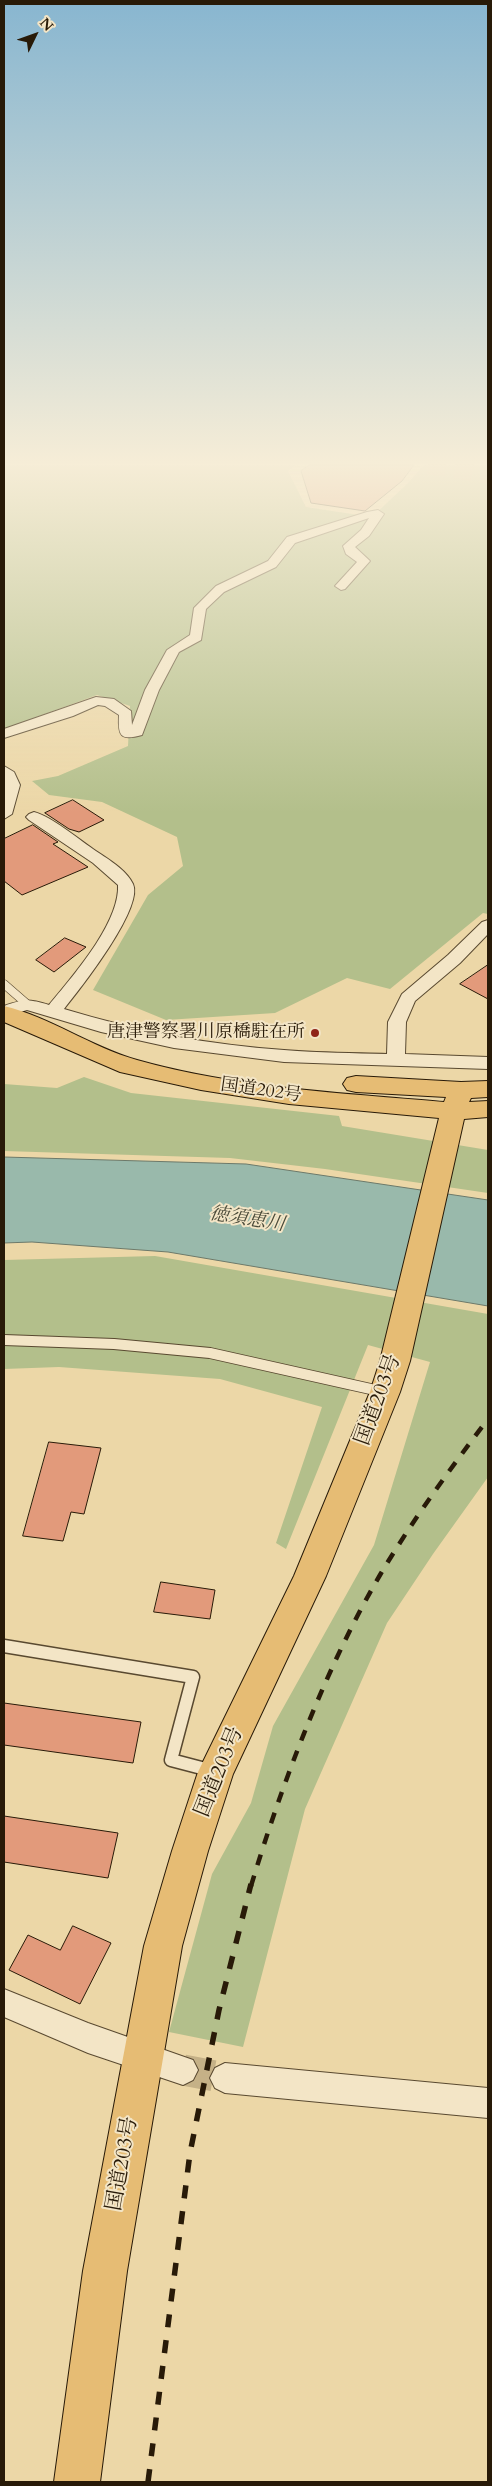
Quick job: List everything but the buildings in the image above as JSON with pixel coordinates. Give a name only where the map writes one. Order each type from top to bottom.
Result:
[{"type":"highway","name":"国道202号","points":[[4,1012],[48,1021],[129,1066],[201,1082],[290,1096],[457,1101],[488,1109]]},
{"type":"highway","name":"国道202号","points":[[457,1101],[488,1089]]},
{"type":"highway","name":"国道203号","points":[[77,2482],[105,2270],[163,1946],[190,1851],[216,1772],[310,1576],[390,1377],[457,1101]]},
{"type":"street","points":[[4,734],[68,713],[96,701],[109,702],[126,714],[125,732],[130,734],[137,732],[152,690],[174,650],[196,637],[200,608],[220,589],[237,581]]},
{"type":"street","points":[[341,586],[346,581]]},
{"type":"street","points":[[4,770],[12,775],[15,787],[4,814]]},
{"type":"street","points":[[34,817],[104,865],[126,885],[128,897],[95,957],[48,1021]]},
{"type":"street","points":[[396,1059],[397,1022],[408,998],[454,959],[488,925]]},
{"type":"street","points":[[4,1012],[27,1004],[48,1021],[107,1028],[183,1043],[284,1056],[488,1063]]},
{"type":"street","points":[[4,2002],[88,2038],[183,2070]]},
{"type":"street","points":[[225,2078],[488,2103]]},
{"type":"lane","points":[[4,984],[27,1004]]},
{"type":"lane","points":[[4,1340],[114,1344],[390,1377]]},
{"type":"lane","points":[[4,1646],[193,1677],[171,1760],[216,1772]]},
{"type":"green space","points":[[4,581],[488,581],[488,914],[483,913],[390,989],[347,978],[275,1013],[166,1020],[93,990],[148,895],[183,866],[177,837],[102,802],[49,795],[32,781],[58,776],[128,746],[130,706],[97,695],[4,729]]},
{"type":"green space","points":[[84,1077],[131,1093],[339,1116],[342,1126],[488,1150],[488,1193],[325,1169],[230,1158],[4,1151],[4,1084],[57,1088]]},
{"type":"green space","points":[[155,1256],[488,1314],[488,1477],[387,1623],[305,1809],[243,2047],[169,2032],[212,1874],[251,1803],[273,1726],[374,1545],[430,1362],[368,1345],[286,1549],[276,1543],[322,1407],[220,1379],[59,1367],[4,1369],[4,1260]]},
{"type":"water","name":"徳須恵川","points":[[4,1157],[246,1164],[488,1200],[488,1306],[168,1252],[32,1242],[4,1243]]},
{"type":"tunnel","points":[[183,2070],[225,2078]]},
{"type":"railway","points":[[251,1886],[291,1767],[341,1648],[392,1555],[418,1515],[488,1419]]},
{"type":"railway","points":[[148,2482],[190,2153],[219,2010],[251,1884]]},
{"type":"place","name":"唐津警察署川原橋駐在所","points":[[315,1033]]}]
